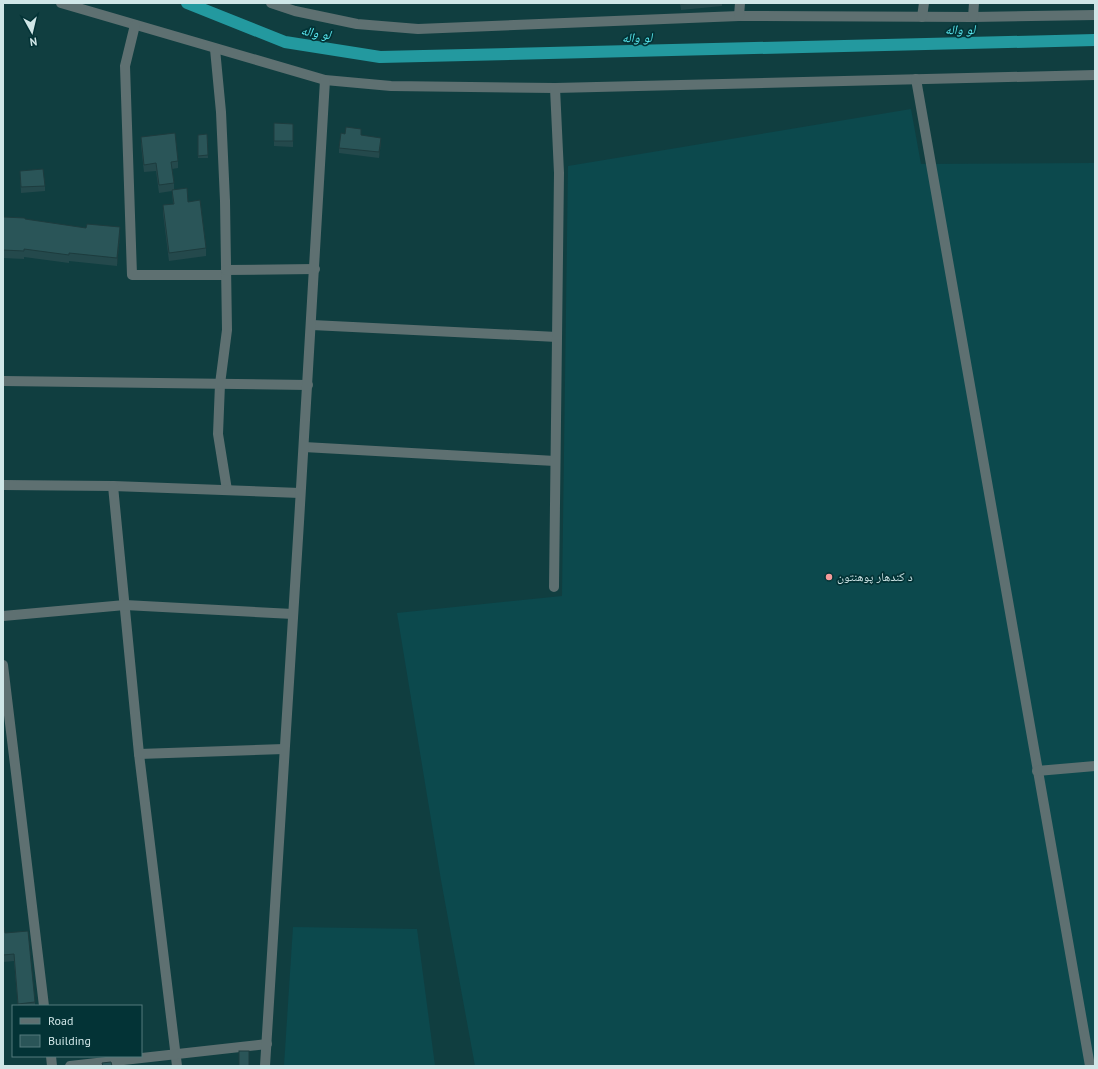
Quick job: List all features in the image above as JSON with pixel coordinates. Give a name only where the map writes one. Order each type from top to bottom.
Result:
[{"type":"street","points":[[61,3],[325,80],[391,86],[555,88],[916,78],[1095,75]]},
{"type":"street","points":[[271,3],[295,11],[357,24],[418,29],[740,16],[973,17],[1095,15]]},
{"type":"street","points":[[740,3],[740,16]]},
{"type":"street","points":[[922,17],[924,3]]},
{"type":"street","points":[[973,17],[974,3]]},
{"type":"street","points":[[135,25],[126,66],[132,275],[315,269]]},
{"type":"street","points":[[215,49],[221,112],[225,201],[227,330],[220,384],[218,434],[228,490]]},
{"type":"street","points":[[916,78],[1090,1066]]},
{"type":"street","points":[[265,1066],[300,493],[312,325],[325,80]]},
{"type":"street","points":[[554,587],[559,173],[555,88]]},
{"type":"street","points":[[312,325],[557,337]]},
{"type":"street","points":[[3,381],[308,385]]},
{"type":"street","points":[[304,447],[555,461]]},
{"type":"street","points":[[3,485],[113,486],[300,493]]},
{"type":"street","points":[[113,486],[139,754],[177,1066]]},
{"type":"street","points":[[3,616],[125,606],[293,614]]},
{"type":"street","points":[[3,666],[44,1005]]},
{"type":"street","points":[[139,754],[284,749]]},
{"type":"street","points":[[1038,771],[1095,766]]},
{"type":"street","points":[[70,1066],[266,1044]]},
{"type":"shaded area","name":"د کندهار پوهنتون","points":[[911,109],[921,164],[1095,163],[1095,1066],[475,1066],[441,880],[397,613],[562,596],[568,166]]},
{"type":"shaded area","points":[[293,927],[417,929],[435,1066],[284,1066]]},
{"type":"building","points":[[274,123],[293,124],[293,141],[274,141]]},
{"type":"building","points":[[346,127],[361,129],[361,135],[381,138],[379,152],[339,148],[341,133],[345,134]]},
{"type":"building","points":[[175,133],[178,161],[171,162],[174,183],[159,185],[156,163],[144,165],[141,137]]},
{"type":"building","points":[[207,134],[208,155],[198,156],[198,135]]},
{"type":"building","points":[[43,169],[45,186],[21,187],[20,171]]},
{"type":"building","points":[[187,188],[188,202],[200,200],[206,248],[169,253],[163,205],[174,204],[172,190]]},
{"type":"building","points":[[3,217],[25,218],[86,228],[87,224],[120,227],[117,258],[69,253],[69,255],[24,249],[24,251],[3,250]]},
{"type":"building","points":[[3,927],[5,933],[28,931],[35,1002],[18,1004],[14,954],[3,955]]},
{"type":"building","points":[[239,1051],[249,1051],[249,1066],[239,1066]]},
{"type":"building","points":[[111,1062],[112,1066],[103,1066],[102,1063]]},
{"type":"waterway","name":"لو واله","points":[[187,3],[285,42],[380,57],[1095,40]]},
{"type":"place","name":"د کندهار پوهنتون","points":[[829,577]]}]
